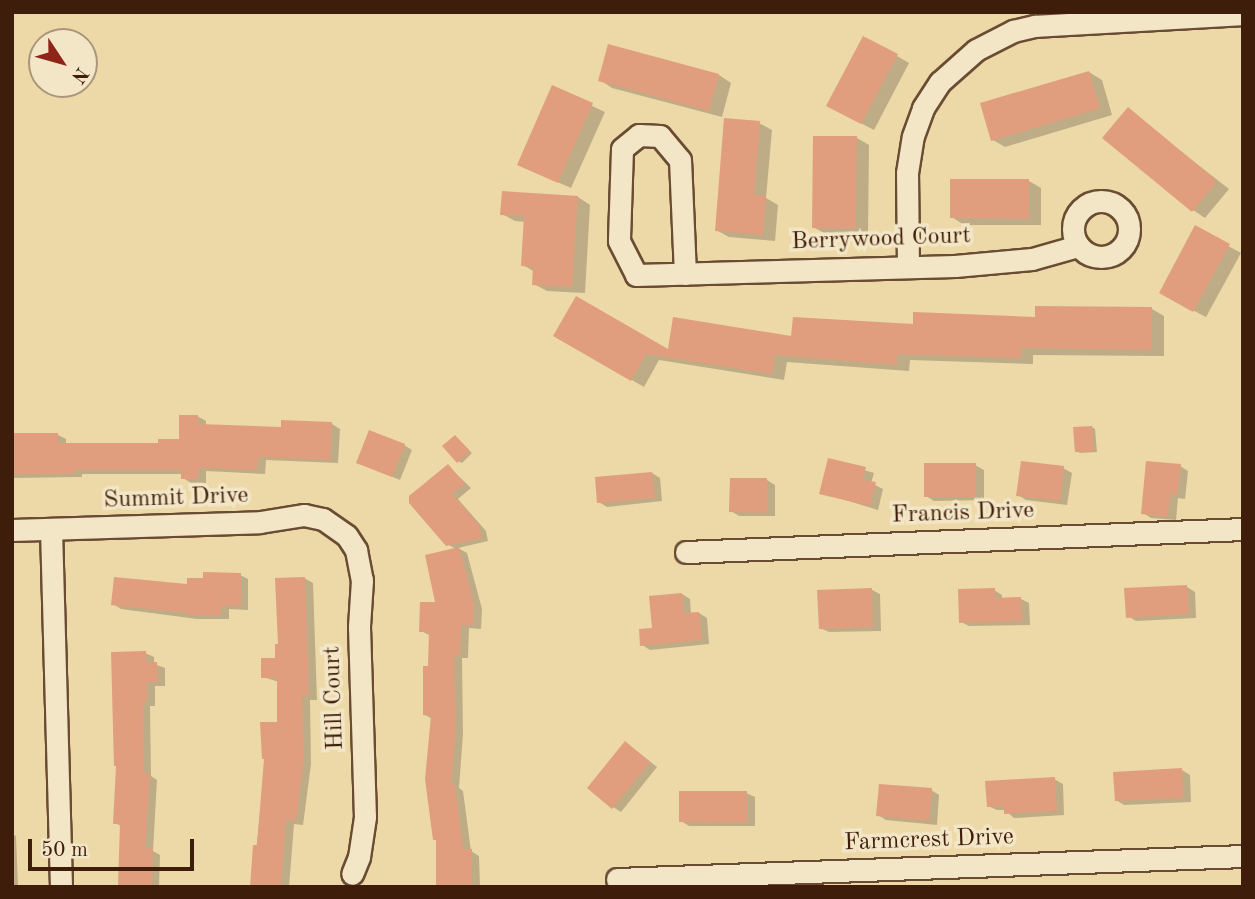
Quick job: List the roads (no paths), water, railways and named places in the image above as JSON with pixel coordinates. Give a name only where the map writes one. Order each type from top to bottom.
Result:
[{"type":"street","points":[[908,266],[908,173],[913,136],[923,108],[940,82],[976,50],[1013,32],[1035,26],[1243,14]]},
{"type":"street","name":"Berrywood Court","points":[[685,274],[680,160],[660,136],[639,135],[622,149],[618,241],[636,275],[685,274],[908,266],[955,266],[1032,259],[1078,246]]},
{"type":"street","name":"Summit Drive","points":[[12,530],[260,522],[304,515],[323,519],[337,527]]},
{"type":"street","name":"Hill Court","points":[[337,527],[356,550],[362,580],[359,627],[365,817],[359,857],[352,874]]},
{"type":"street","name":"Francis Drive","points":[[686,552],[1243,528]]},
{"type":"street","points":[[51,529],[61,887]]},
{"type":"street","name":"Farmcrest Drive","points":[[617,879],[1243,856]]}]
